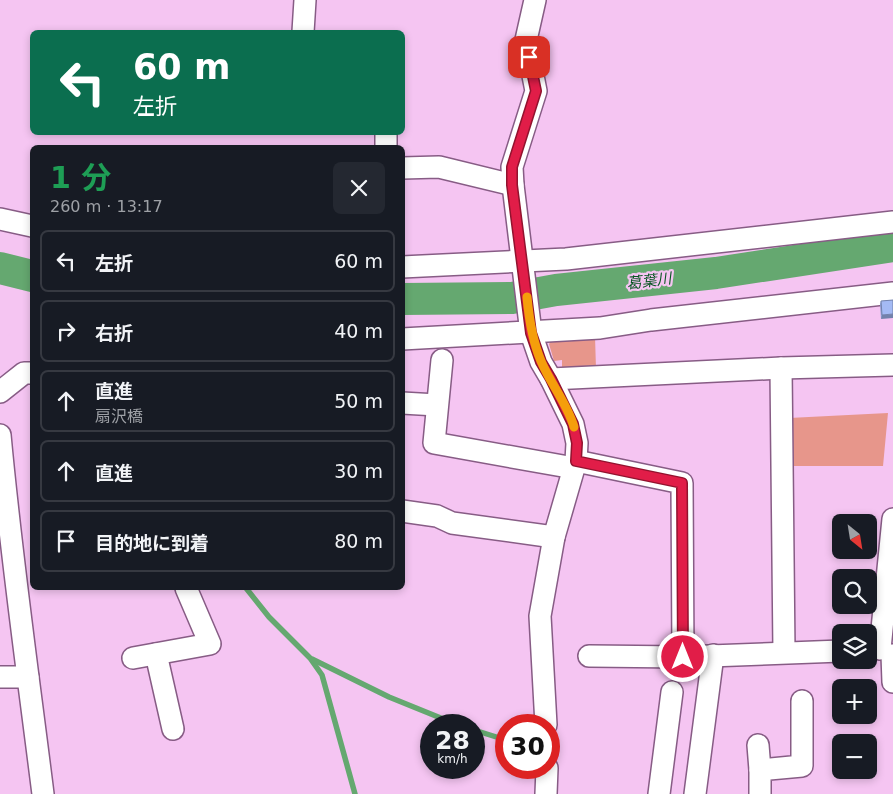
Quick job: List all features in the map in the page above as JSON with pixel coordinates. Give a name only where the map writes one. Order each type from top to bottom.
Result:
[{"type":"street","points":[[303,30],[304,0]]},
{"type":"street","points":[[535,0],[526,40],[536,91],[512,167],[512,185],[531,333],[541,362],[573,424],[577,443],[575,464],[554,538],[540,616],[545,714]]},
{"type":"street","points":[[405,168],[439,167],[512,185]]},
{"type":"street","points":[[0,219],[30,226]]},
{"type":"street","points":[[405,267],[566,259],[893,222]]},
{"type":"street","points":[[405,339],[600,328],[650,320],[893,293]]},
{"type":"street","points":[[442,360],[434,443],[575,464],[682,483],[683,657]]},
{"type":"street","points":[[551,379],[781,368],[893,365]]},
{"type":"street","points":[[781,368],[784,652]]},
{"type":"street","points":[[0,392],[24,373],[30,373]]},
{"type":"street","points":[[405,402],[437,405]]},
{"type":"street","points":[[0,437],[3,505],[23,555],[28,677],[43,794]]},
{"type":"street","points":[[405,511],[437,516],[452,523],[554,538]]},
{"type":"street","points":[[893,519],[883,652],[893,682]]},
{"type":"street","points":[[133,658],[210,644],[187,590]]},
{"type":"street","points":[[589,656],[683,657],[832,651]]},
{"type":"street","points":[[156,654],[173,729]]},
{"type":"street","points":[[695,794],[713,655]]},
{"type":"street","points":[[0,677],[28,677]]},
{"type":"street","points":[[659,794],[672,692]]},
{"type":"street","points":[[760,770],[802,766],[802,701]]},
{"type":"street","points":[[758,745],[760,794]]},
{"type":"street","points":[[546,794],[547,779]]},
{"type":"shaded area","points":[[595,336],[596,369],[562,371],[562,360],[554,361],[549,344],[553,338]]},
{"type":"shaded area","points":[[888,413],[883,466],[790,466],[789,418]]},
{"type":"building","points":[[893,300],[893,314],[882,315],[881,301]]},
{"type":"waterway","name":"葛葉川","points":[[405,299],[512,298],[556,290],[716,273],[893,246]]},
{"type":"waterway","name":"葛葉川","points":[[0,268],[30,276]]},
{"type":"waterway","points":[[248,590],[269,617],[310,658],[322,675],[355,794]]},
{"type":"waterway","points":[[312,659],[389,697],[431,714]]},
{"type":"waterway","points":[[485,733],[495,737]]},
{"type":"slow traffic","points":[[527,297],[531,333],[541,362],[574,427]]},
{"type":"route","points":[[529,57],[536,91],[512,167],[512,185],[531,333],[541,362],[573,424],[577,443],[576,461],[682,483],[683,657]]}]
